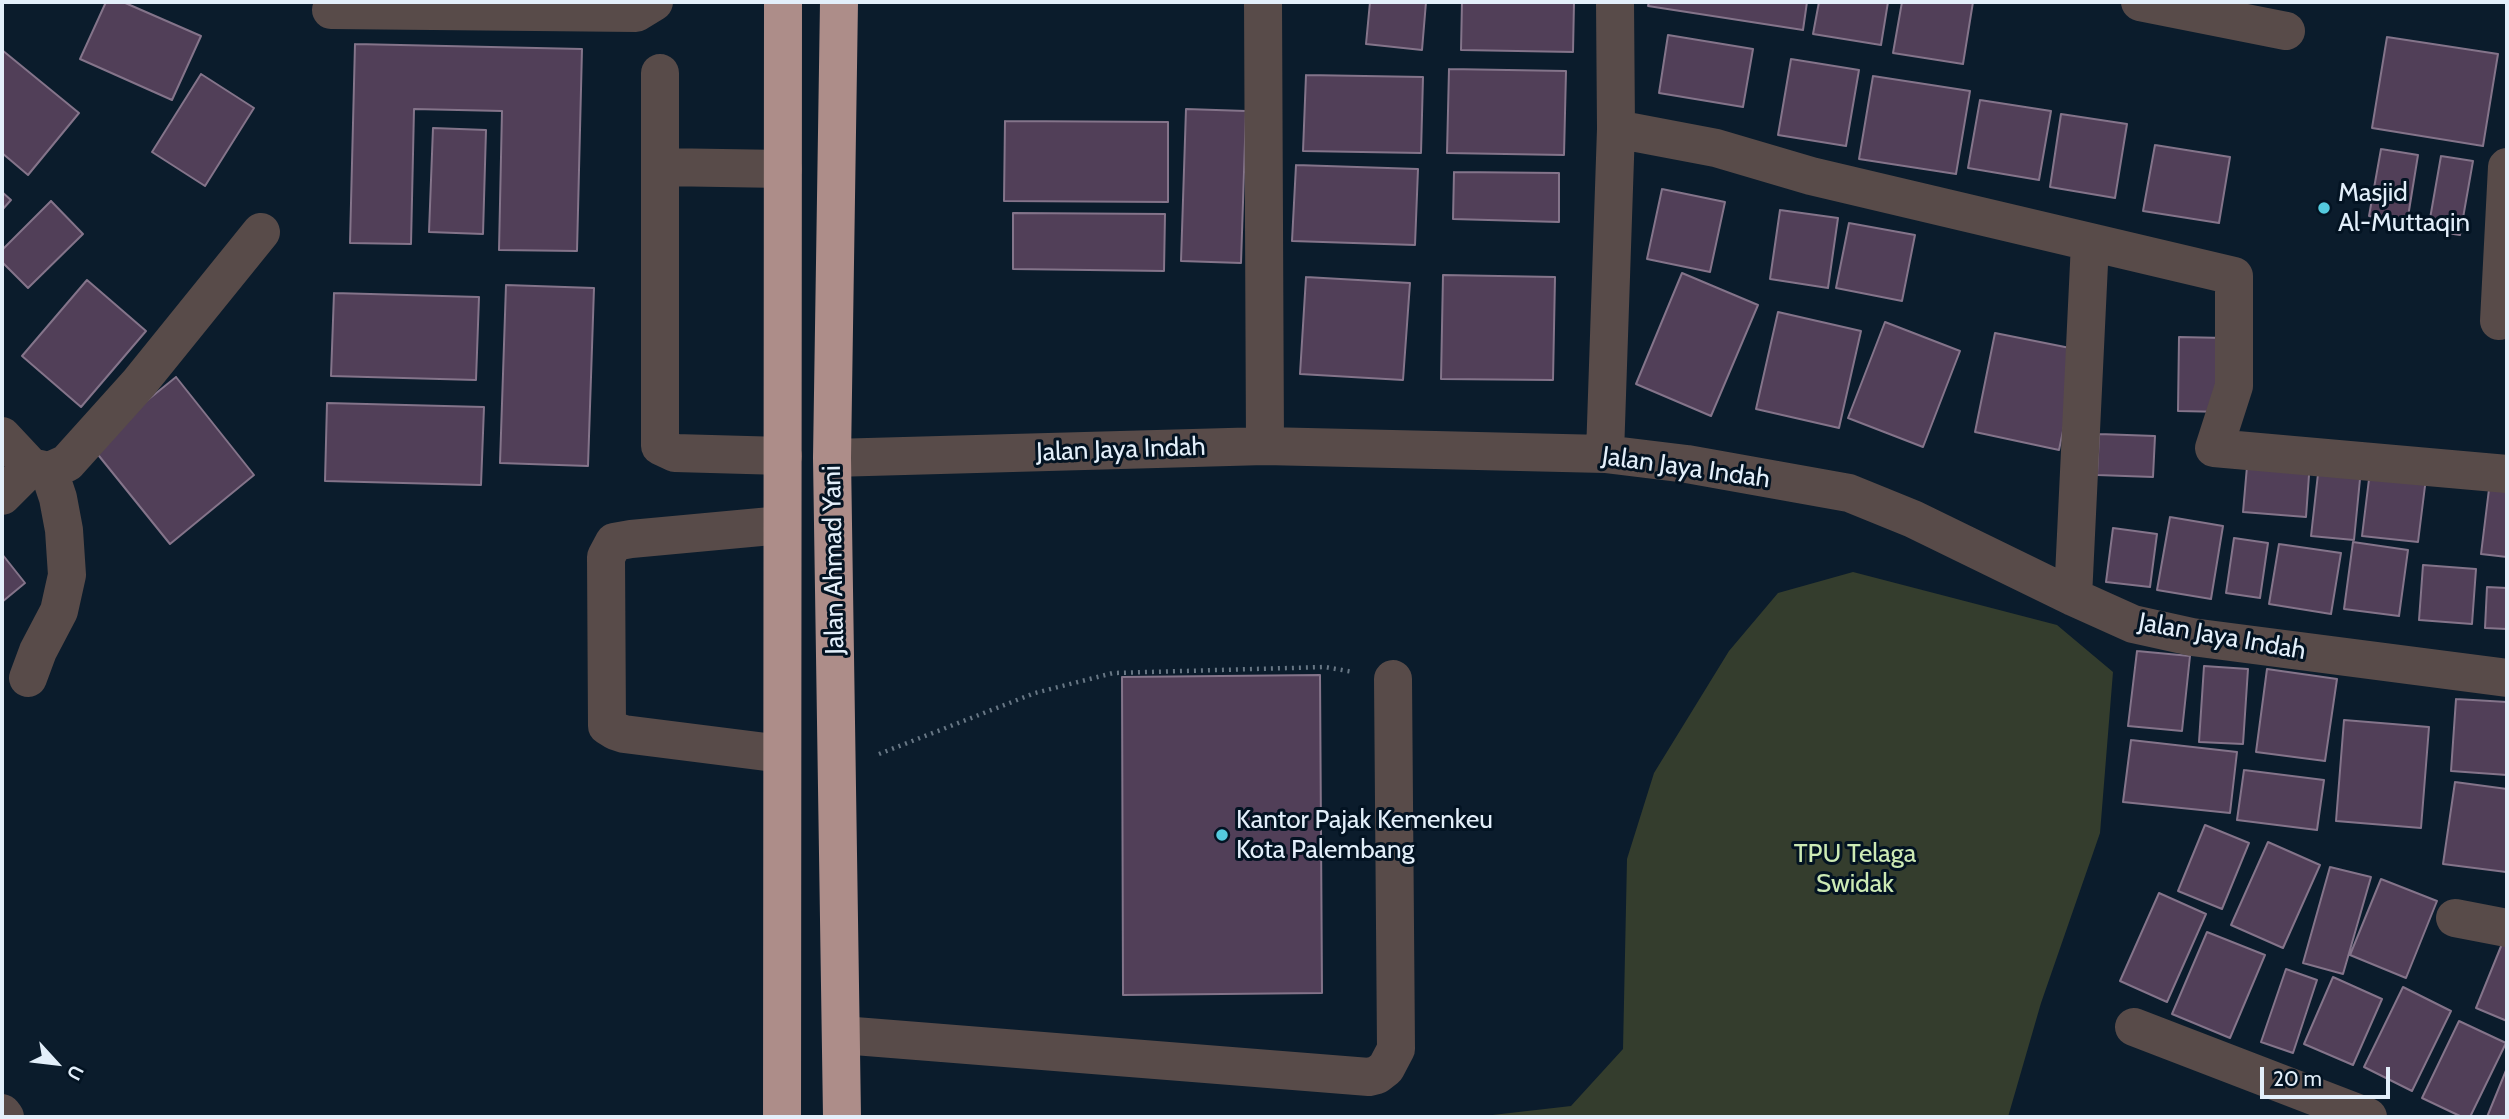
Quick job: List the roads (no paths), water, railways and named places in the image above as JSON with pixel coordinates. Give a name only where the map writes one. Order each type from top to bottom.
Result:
[{"type":"highway","name":"Jalan Ahmad Yani","points":[[782,1117],[783,2]]},
{"type":"highway","name":"Jalan Ahmad Yani","points":[[839,2],[832,458],[842,1117]]},
{"type":"street","points":[[331,10],[636,13],[654,2]]},
{"type":"street","points":[[1263,2],[1265,446]]},
{"type":"street","points":[[1605,454],[1616,129],[1615,2]]},
{"type":"street","points":[[2140,2],[2286,31]]},
{"type":"street","points":[[660,73],[660,446],[675,453],[782,456]]},
{"type":"street","points":[[1616,129],[1716,148],[1811,176],[2234,276],[2234,386],[2214,448],[2507,474]]},
{"type":"street","points":[[661,167],[783,169]]},
{"type":"street","points":[[2499,321],[2507,167]]},
{"type":"street","points":[[2,496],[40,469],[67,464],[139,383],[261,232]]},
{"type":"street","points":[[2073,597],[2090,243]]},
{"type":"street","points":[[2,436],[40,469],[58,498],[64,530],[67,575],[59,611],[38,651],[28,678]]},
{"type":"street","name":"Jalan Jaya Indah","points":[[832,458],[1265,446],[1605,454],[1687,464],[1849,493],[1913,519],[2133,624],[2192,637],[2507,678]]},
{"type":"street","points":[[782,525],[614,542],[606,557],[607,726],[624,734],[782,754]]},
{"type":"street","points":[[842,1035],[1369,1077],[1377,1075],[1386,1068],[1396,1049],[1393,680]]},
{"type":"street","points":[[2455,918],[2507,928]]},
{"type":"street","points":[[2133,1027],[2368,1117]]},
{"type":"street","points":[[2,1112],[5,1117]]},
{"type":"place","name":"Masjid Al-Muttaqin","points":[[2324,208]]},
{"type":"place","name":"Kantor Pajak Kemenkeu Kota Palembang","points":[[1222,835]]},
{"type":"park label","name":"TPU Telaga Swidak","points":[[1855,869]]}]
